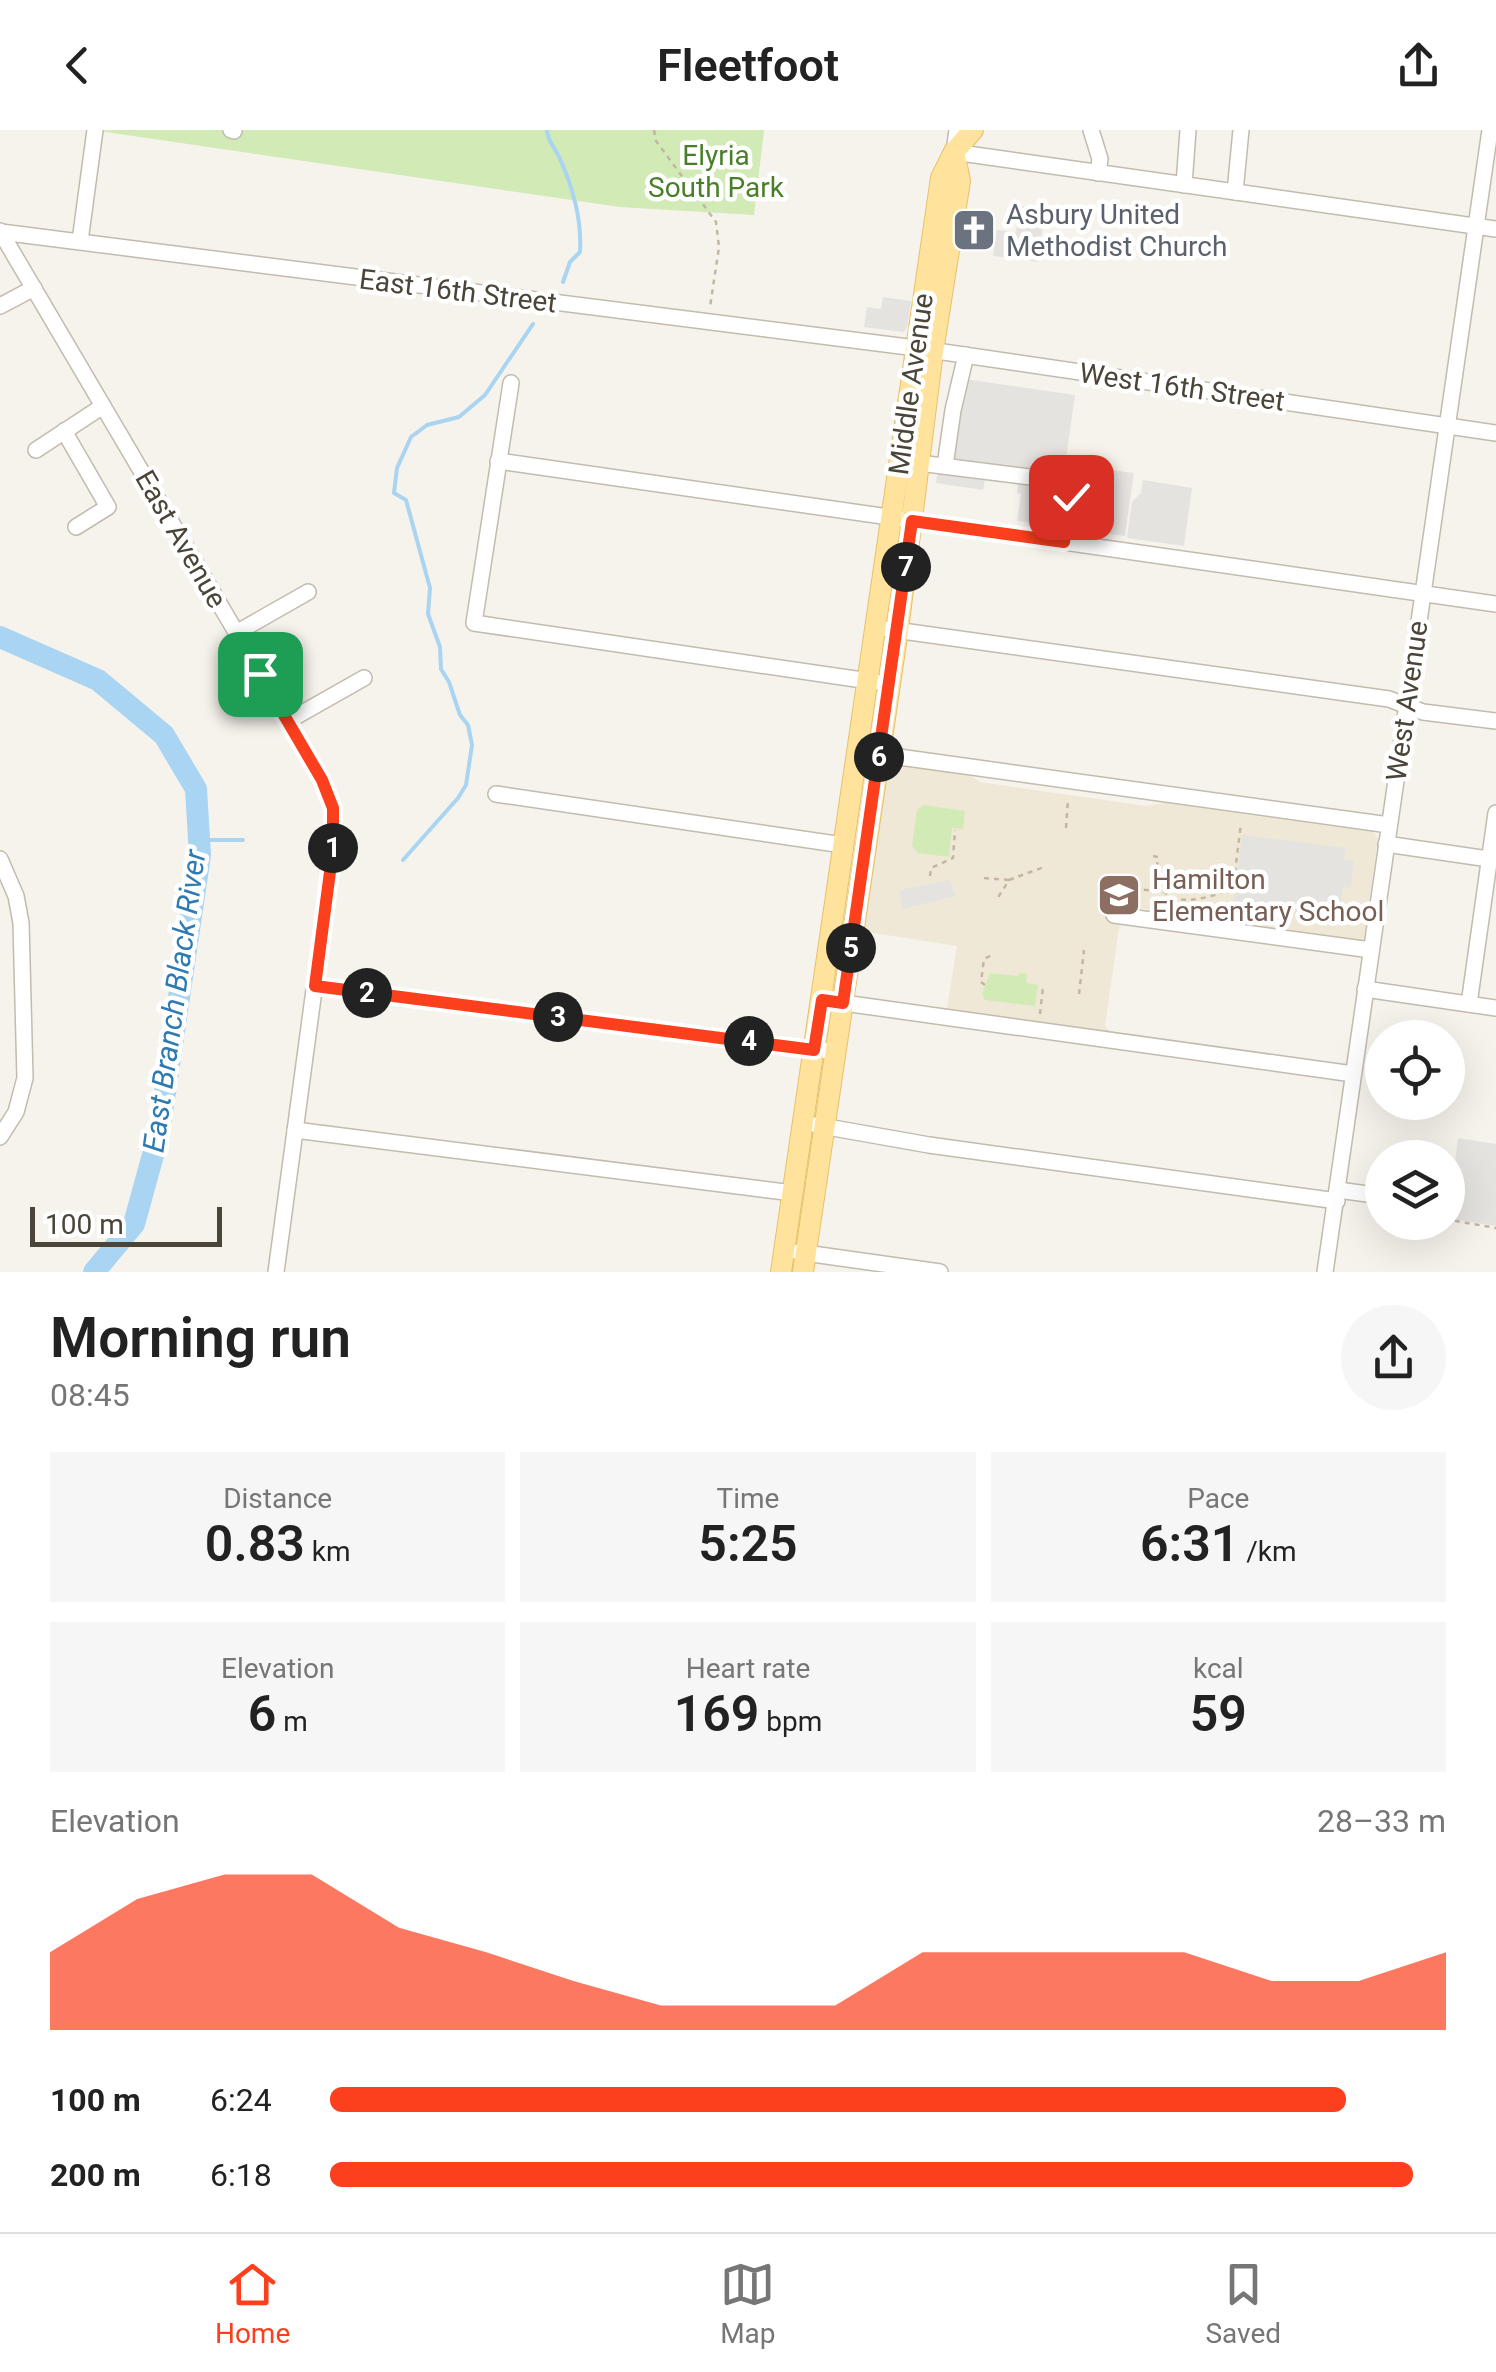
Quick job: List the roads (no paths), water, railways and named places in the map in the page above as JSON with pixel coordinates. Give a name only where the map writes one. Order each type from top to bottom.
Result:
[{"type":"main road","points":[[954,152],[973,130]]},
{"type":"main road","name":"Middle Avenue","points":[[804,1263],[825,1127],[825,1051],[832,1002],[880,754],[880,682],[925,349],[942,178],[954,152]]},
{"type":"main road","name":"Middle Avenue","points":[[902,519],[920,463],[928,389],[925,349]]},
{"type":"main road","name":"Middle Avenue","points":[[832,1002],[843,845],[856,751],[880,682]]},
{"type":"main road","name":"Middle Avenue","points":[[782,1261],[803,1124],[825,1051]]},
{"type":"street","points":[[80,241],[95,130]]},
{"type":"street","name":"Middle Avenue","points":[[954,152],[957,130]]},
{"type":"street","points":[[1090,130],[1100,159],[1098,173]]},
{"type":"street","points":[[1184,185],[1188,130]]},
{"type":"street","points":[[1235,192],[1241,130]]},
{"type":"street","name":"West Avenue","points":[[1326,1272],[1490,130]]},
{"type":"street","points":[[954,152],[1496,229]]},
{"type":"street","name":"East 16th Street","points":[[0,231],[925,349]]},
{"type":"street","name":"East Avenue","points":[[0,231],[288,720],[333,808],[335,826],[276,1272]]},
{"type":"street","points":[[0,306],[34,288]]},
{"type":"street","name":"West 16th Street","points":[[925,349],[1496,433]]},
{"type":"street","points":[[945,466],[966,355]]},
{"type":"street","points":[[510,382],[474,624],[880,682]]},
{"type":"street","points":[[928,389],[958,393]]},
{"type":"street","points":[[36,450],[103,406]]},
{"type":"street","points":[[64,431],[108,507],[76,527]]},
{"type":"street","points":[[498,461],[1496,604]]},
{"type":"street","points":[[920,463],[1054,480],[1071,497],[1064,542]]},
{"type":"street","points":[[236,633],[308,592]]},
{"type":"street","points":[[887,629],[1390,700],[1423,712],[1496,722]]},
{"type":"street","points":[[288,720],[364,678]]},
{"type":"street","points":[[856,751],[1389,825]]},
{"type":"street","points":[[496,794],[843,845]]},
{"type":"street","points":[[1469,1004],[1493,859],[1496,814]]},
{"type":"street","points":[[1386,844],[1493,859]]},
{"type":"street","points":[[0,859],[12,883],[21,923],[25,1078],[16,1112],[0,1137]]},
{"type":"street","points":[[1114,915],[1371,950]]},
{"type":"street","points":[[315,986],[825,1051]]},
{"type":"street","points":[[1366,989],[1496,1008]]},
{"type":"street","points":[[832,1002],[1353,1074]]},
{"type":"street","points":[[803,1124],[929,1145],[1338,1196],[1365,1196]]},
{"type":"street","points":[[295,1130],[793,1192]]},
{"type":"street","points":[[782,1261],[940,1272]]},
{"type":"waterway","points":[[547,130],[569,181],[580,228],[580,252],[570,262],[563,282]]},
{"type":"waterway","points":[[403,860],[466,785],[472,745],[468,725],[441,669],[440,647],[428,614],[430,588],[406,500],[394,493],[397,468],[411,437],[427,425],[459,417],[485,395],[533,324]]},
{"type":"waterway","name":"East Branch Black River","points":[[0,637],[98,680],[164,735],[196,789],[200,855],[159,1133],[134,1224],[94,1272]]},
{"type":"waterway","points":[[199,840],[243,840]]},
{"type":"place","name":"Asbury United Methodist Church","points":[[974,230]]},
{"type":"place","name":"Hamilton Elementary School","points":[[1119,895]]},
{"type":"park label","name":"Elyria South Park","points":[[716,171]]}]
